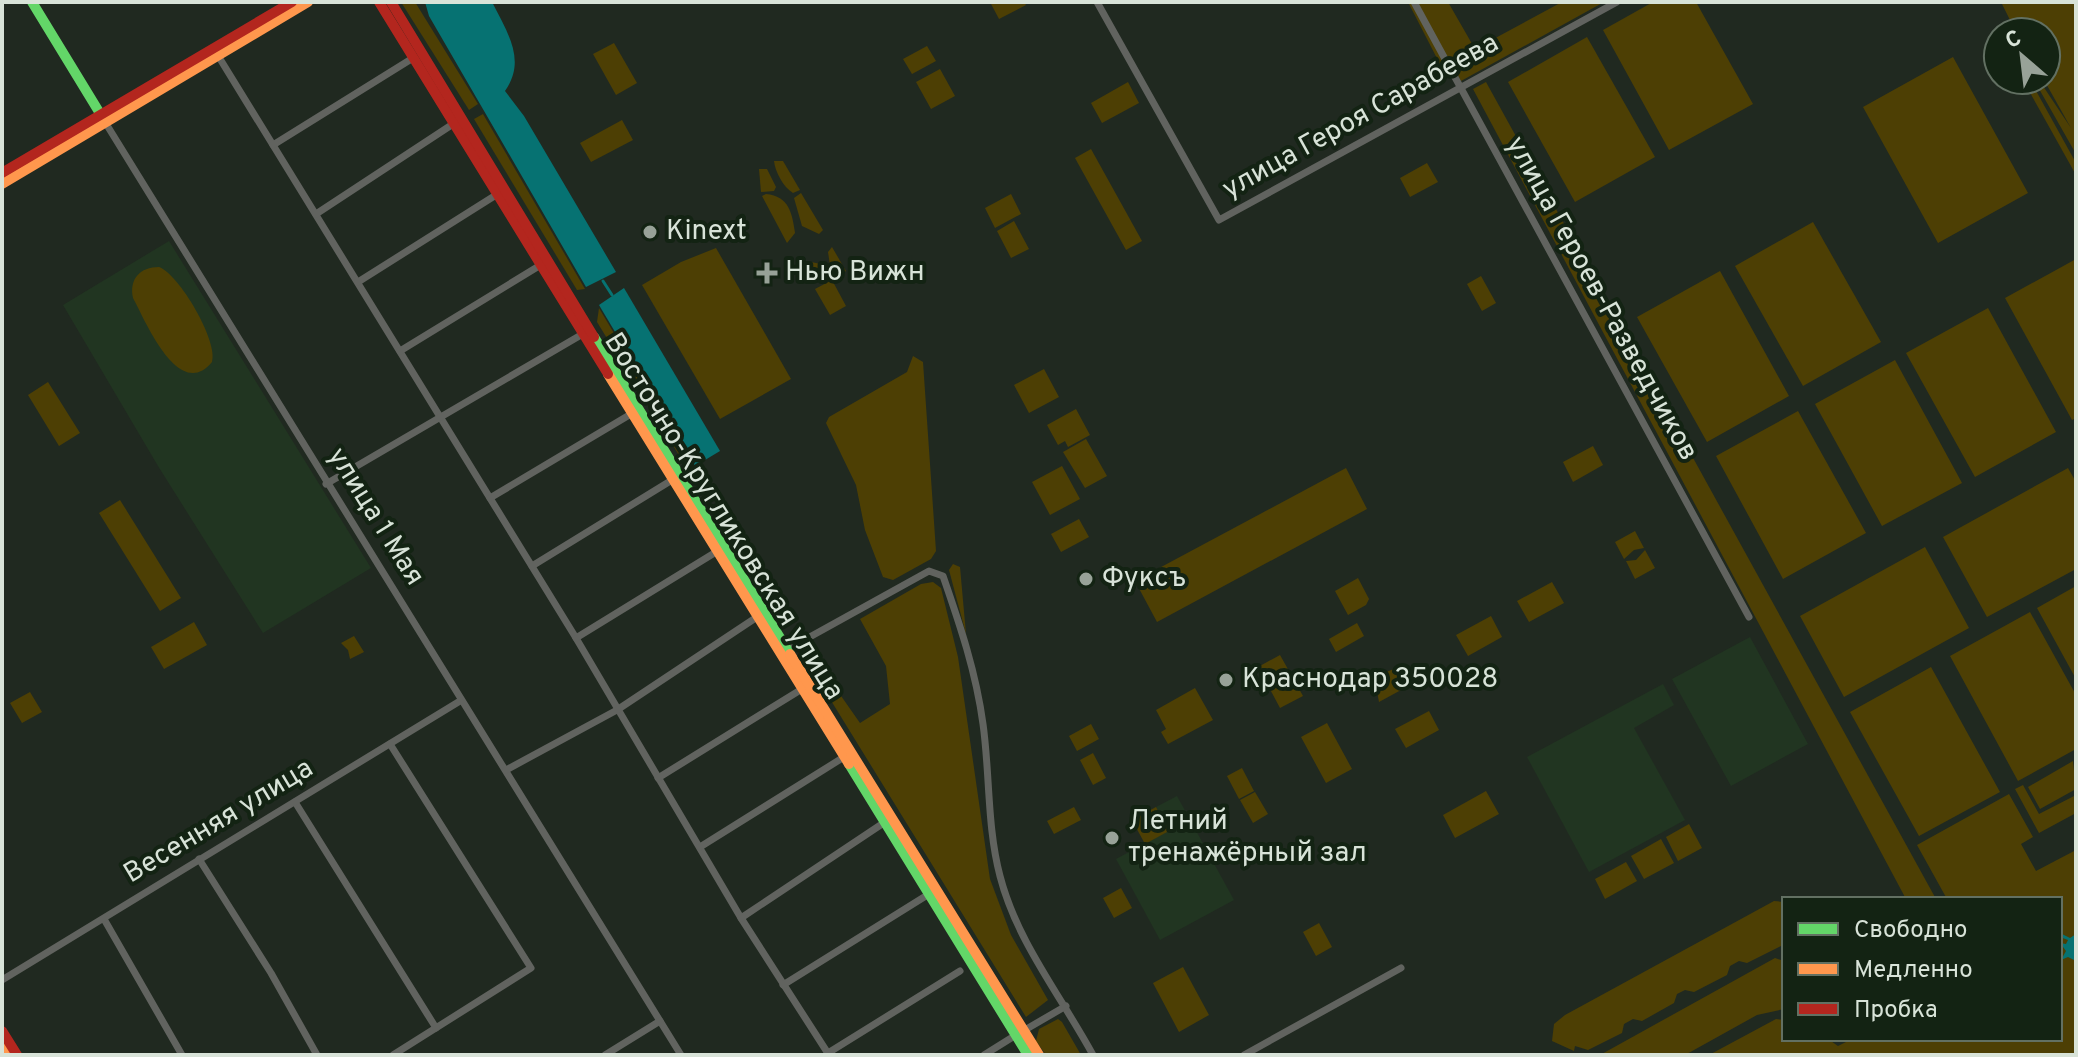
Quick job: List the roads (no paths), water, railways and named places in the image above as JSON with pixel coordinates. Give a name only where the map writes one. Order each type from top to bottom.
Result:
[{"type":"main road","name":"улица 1 Мая","points":[[32,2],[103,118]]},
{"type":"main road","points":[[215,52],[244,30],[292,2]]},
{"type":"main road","points":[[2,173],[308,2]]},
{"type":"main road","name":"Восточно-Кругликовская улица","points":[[379,2],[581,335],[1019,1033],[1028,1055]]},
{"type":"main road","name":"Восточно-Кругликовская улица","points":[[391,2],[588,328],[1017,1020],[1019,1033]]},
{"type":"main road","points":[[2,184],[103,118]]},
{"type":"main road","points":[[2,1031],[17,1055]]},
{"type":"main road","points":[[1019,1033],[1039,1055]]},
{"type":"main road","points":[[2,1046],[8,1055]]},
{"type":"street","name":"улица Героя Сарабеева","points":[[1097,2],[1219,220],[1617,2]]},
{"type":"street","name":"улица Героев-Разведчиков","points":[[1414,2],[1749,617]]},
{"type":"street","points":[[215,52],[576,638],[741,918],[829,1054],[960,971]]},
{"type":"street","points":[[273,145],[413,58]]},
{"type":"street","name":"улица 1 Мая","points":[[103,118],[681,1055]]},
{"type":"street","points":[[316,214],[453,124]]},
{"type":"street","points":[[358,282],[496,195]]},
{"type":"street","points":[[400,351],[539,266]]},
{"type":"street","points":[[326,484],[581,335]]},
{"type":"street","points":[[490,498],[631,414]]},
{"type":"street","points":[[532,566],[672,480]]},
{"type":"street","points":[[576,638],[716,552]]},
{"type":"street","points":[[788,649],[929,571],[943,576],[971,659],[978,695],[1000,876],[1038,964],[1093,1055]]},
{"type":"street","points":[[506,770],[617,710],[757,617]]},
{"type":"street","points":[[658,778],[802,689]]},
{"type":"street","name":"Весенняя улица","points":[[2,980],[460,701]]},
{"type":"street","points":[[390,744],[531,968],[393,1055]]},
{"type":"street","points":[[700,847],[844,757]]},
{"type":"street","points":[[295,802],[436,1028]]},
{"type":"street","points":[[741,918],[885,822]]},
{"type":"street","points":[[199,859],[271,973],[317,1055]]},
{"type":"street","points":[[783,985],[929,894]]},
{"type":"street","points":[[104,919],[182,1055]]},
{"type":"street","points":[[1244,1055],[1401,968]]},
{"type":"street","points":[[984,1055],[1066,1006]]},
{"type":"street","points":[[605,1055],[660,1021]]},
{"type":"water","points":[[425,2],[492,2],[509,35],[515,57],[511,80],[505,91],[524,116],[616,272],[586,287],[429,16]]},
{"type":"water","points":[[624,288],[720,451],[695,466],[599,305]]},
{"type":"water","points":[[2062,934],[2070,938],[2076,934],[2076,961],[2068,957],[2062,960],[2066,951],[2062,943],[2066,944],[2068,940],[2062,938]]},
{"type":"waterway","points":[[603,281],[612,295]]},
{"type":"place","name":"Kinext","points":[[650,232]]},
{"type":"place","name":"Нью Вижн","points":[[767,273]]},
{"type":"place","name":"Фуксъ","points":[[1086,579]]},
{"type":"place","name":"Краснодар 350028","points":[[1226,680]]},
{"type":"place","name":"Летний тренажёрный зал","points":[[1112,838]]}]
